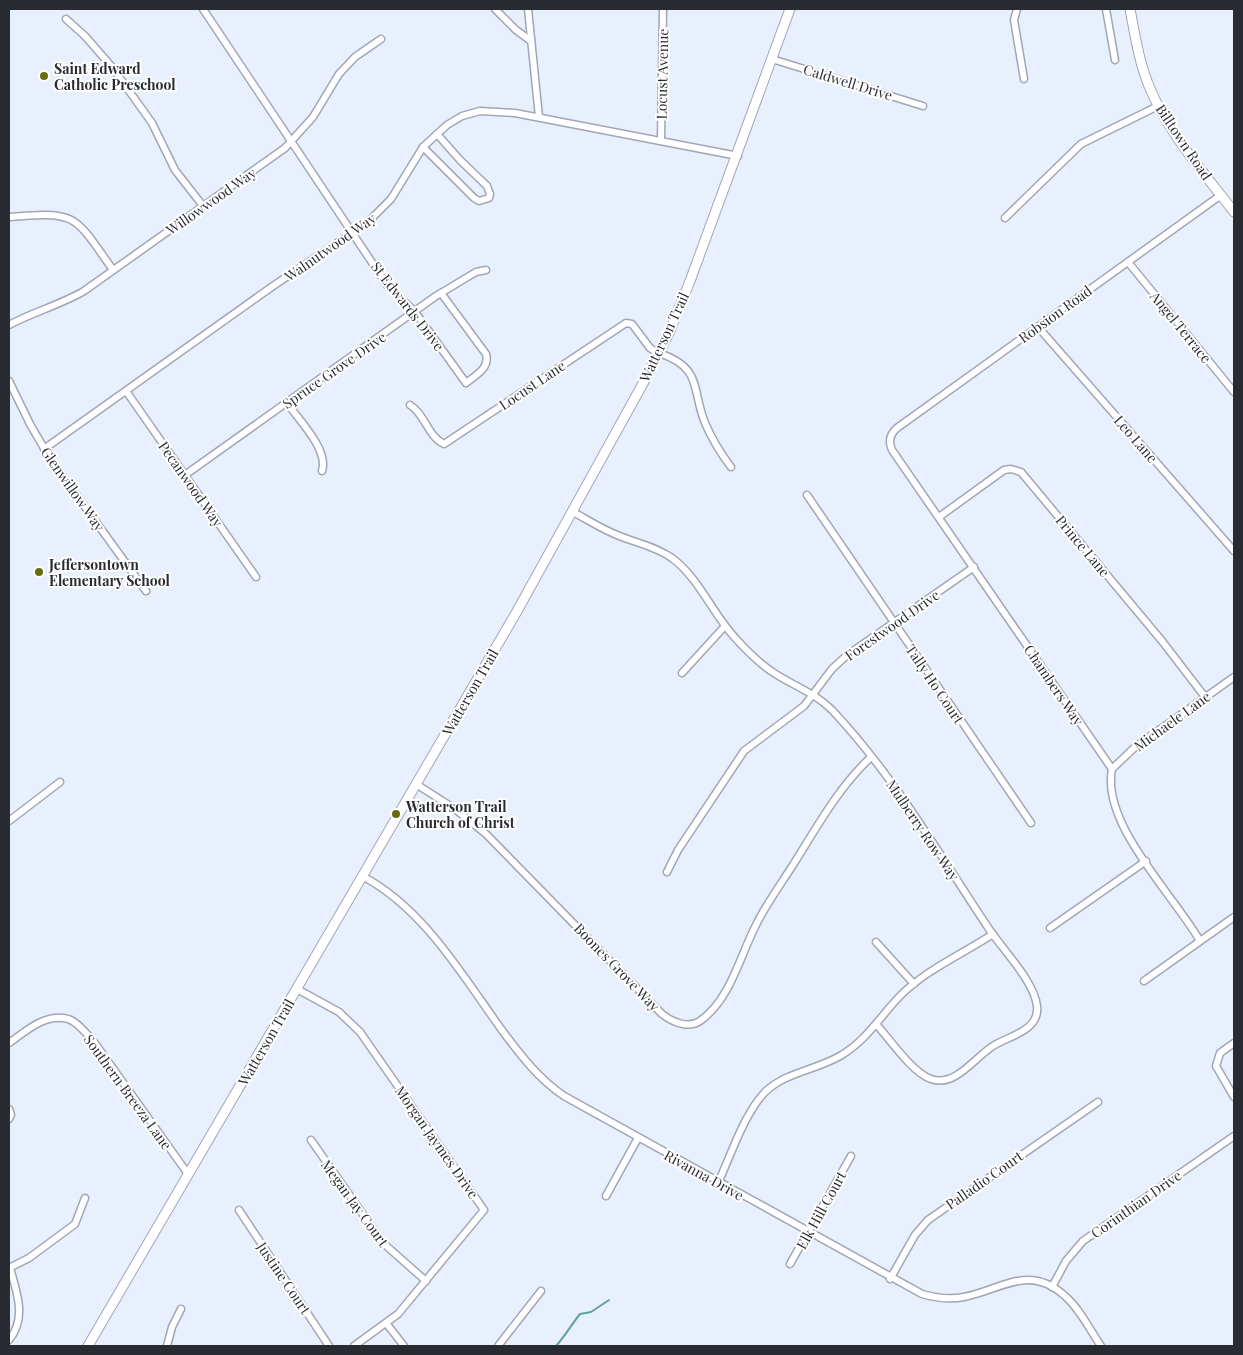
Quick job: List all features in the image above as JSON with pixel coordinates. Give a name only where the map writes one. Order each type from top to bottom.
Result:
[{"type":"main road","name":"Watterson Trail","points":[[88,1346],[573,512],[659,353],[690,281],[738,156],[790,9]]},
{"type":"main road","name":"Billtown Road","points":[[1130,9],[1144,72],[1158,106],[1175,133],[1234,212]]},
{"type":"street","name":"St Edwards Drive","points":[[203,9],[354,232],[387,285],[414,312],[466,383],[485,367],[486,354],[441,293]]},
{"type":"street","points":[[495,9],[516,30],[532,41]]},
{"type":"street","points":[[528,9],[539,117]]},
{"type":"street","name":"Locust Avenue","points":[[661,140],[663,9]]},
{"type":"street","points":[[1017,9],[1014,20],[1024,79]]},
{"type":"street","points":[[1106,9],[1116,60]]},
{"type":"street","points":[[66,19],[85,36],[112,67],[152,123],[175,170],[203,206]]},
{"type":"street","name":"Willowwood Way","points":[[9,325],[26,316],[68,300],[203,206],[291,141],[313,117],[339,74],[355,56],[381,39]]},
{"type":"street","name":"Caldwell Drive","points":[[772,59],[923,106]]},
{"type":"street","points":[[1005,218],[1080,144],[1158,106]]},
{"type":"street","name":"Walnutwood Way","points":[[44,449],[367,223],[385,206],[423,146],[458,118],[480,111],[503,111],[738,156]]},
{"type":"street","points":[[423,146],[474,198],[479,201],[489,198],[490,190],[487,186],[437,134]]},
{"type":"street","name":"Robsion Road","points":[[891,434],[1221,195]]},
{"type":"street","points":[[9,217],[47,214],[69,218],[85,231],[113,270]]},
{"type":"street","name":"Angel Terrace","points":[[1128,262],[1234,392]]},
{"type":"street","name":"Spruce Grove Drive","points":[[184,475],[441,293],[476,272],[486,270]]},
{"type":"street","name":"Locust Lane","points":[[410,405],[416,408],[436,439],[444,444],[626,323],[632,324],[650,348],[659,353]]},
{"type":"street","name":"Leo Lane","points":[[1038,326],[1234,551]]},
{"type":"street","points":[[659,353],[673,357],[693,377],[705,423],[731,467]]},
{"type":"street","name":"Glenwillow Way","points":[[9,381],[44,449],[146,591]]},
{"type":"street","name":"Pecanwood Way","points":[[126,391],[256,577]]},
{"type":"street","points":[[287,403],[322,451],[324,464],[322,471]]},
{"type":"street","name":"Chambers Way","points":[[891,434],[892,450],[1112,769]]},
{"type":"street","name":"Prince Lane","points":[[939,517],[1004,470],[1011,469],[1020,472],[1162,641],[1205,697]]},
{"type":"street","name":"Tally Ho Court","points":[[807,495],[1031,823]]},
{"type":"street","name":"Mulberry Row Way","points":[[573,512],[614,534],[646,544],[671,558],[689,575],[725,626],[762,665],[814,695],[831,709],[871,757],[925,829],[939,854],[1028,983],[1037,1009],[1034,1020],[1025,1030],[993,1046],[953,1078],[941,1081],[931,1079],[917,1070],[877,1025]]},
{"type":"street","name":"Forestwood Drive","points":[[667,872],[678,850],[744,751],[804,706],[832,669],[846,656],[974,567]]},
{"type":"street","points":[[682,673],[725,626]]},
{"type":"street","name":"Michaele Lane","points":[[1112,769],[1134,748],[1234,676]]},
{"type":"street","name":"Boones Grove Way","points":[[416,784],[455,808],[486,834],[662,1014],[674,1022],[690,1024],[701,1020],[717,1003],[737,970],[757,923],[836,796],[871,757]]},
{"type":"street","points":[[1112,769],[1110,780],[1115,810],[1121,825],[1200,941]]},
{"type":"street","points":[[9,821],[60,782]]},
{"type":"street","points":[[1050,928],[1146,861]]},
{"type":"street","name":"Rivanna Drive","points":[[362,876],[384,888],[414,914],[542,1079],[564,1096],[890,1279],[922,1294],[944,1298],[964,1297],[1013,1280],[1031,1280],[1052,1286],[1072,1303],[1102,1346]]},
{"type":"street","points":[[1144,981],[1234,917]]},
{"type":"street","points":[[718,1183],[750,1112],[765,1092],[788,1078],[840,1057],[858,1044],[877,1025],[899,997],[932,969],[964,953],[993,934]]},
{"type":"street","points":[[876,942],[914,984]]},
{"type":"street","name":"Morgan Jaymes Drive","points":[[297,989],[339,1012],[360,1032],[484,1210],[426,1282],[386,1324],[354,1346]]},
{"type":"street","name":"Southern Breeza Lane","points":[[9,1043],[35,1024],[47,1019],[68,1018],[74,1022],[92,1039],[188,1174]]},
{"type":"street","points":[[1234,1043],[1220,1053],[1216,1066],[1234,1097]]},
{"type":"street","name":"Palladio Court","points":[[890,1279],[915,1235],[928,1220],[1098,1102]]},
{"type":"street","points":[[9,1109],[11,1115],[9,1119]]},
{"type":"street","name":"Corinthian Drive","points":[[1052,1286],[1066,1261],[1083,1241],[1234,1136]]},
{"type":"street","points":[[606,1196],[638,1138]]},
{"type":"street","name":"Megan Jay Court","points":[[311,1140],[383,1243],[426,1282]]},
{"type":"street","name":"Elk Hill Court","points":[[790,1264],[851,1156]]},
{"type":"street","points":[[9,1346],[9,1340],[19,1322],[20,1308],[9,1268],[28,1258],[75,1224],[85,1198]]},
{"type":"street","name":"Justine Court","points":[[239,1210],[329,1346]]},
{"type":"street","points":[[498,1346],[541,1292]]},
{"type":"street","points":[[167,1346],[172,1327],[181,1309]]},
{"type":"street","points":[[386,1324],[404,1346]]},
{"type":"waterway","points":[[556,1346],[580,1314],[591,1312],[609,1300]]},
{"type":"place","name":"Saint Edward Catholic Preschool","points":[[44,76]]},
{"type":"place","name":"Jeffersontown Elementary School","points":[[39,572]]},
{"type":"place","name":"Watterson Trail Church of Christ","points":[[396,814]]}]
